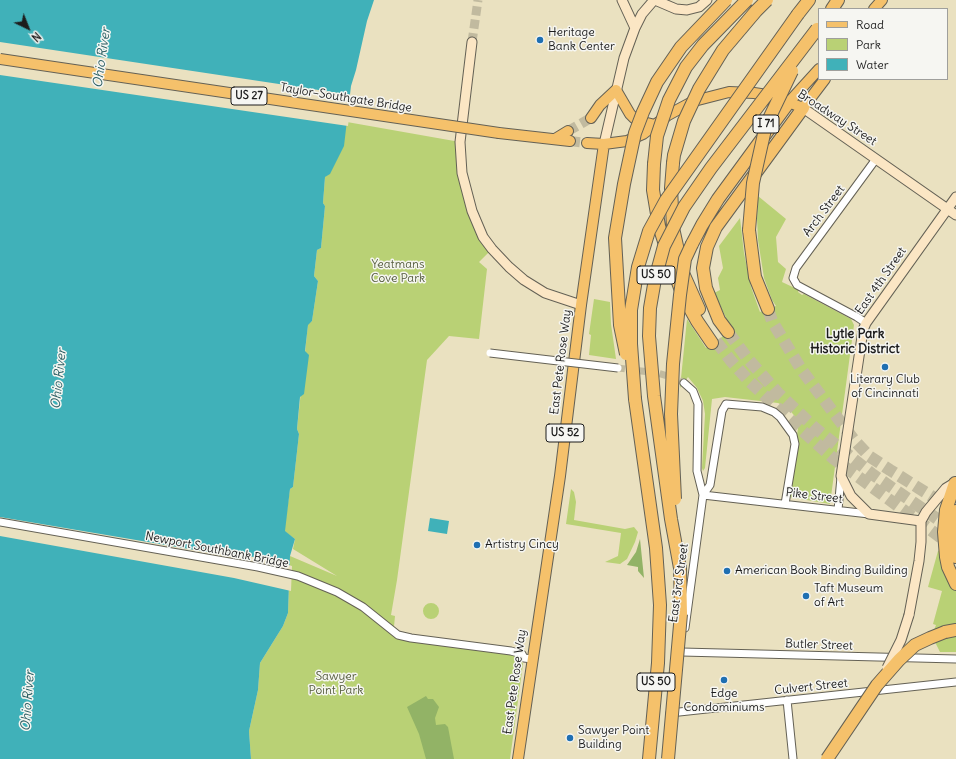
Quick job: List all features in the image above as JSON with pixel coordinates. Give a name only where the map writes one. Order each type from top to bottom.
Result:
[{"type":"highway","points":[[635,399],[620,325],[615,238],[624,184],[635,133],[657,82],[681,47],[726,0]]},
{"type":"highway","points":[[747,0],[703,45],[686,67],[669,100],[656,136],[653,190],[658,219],[671,263],[683,296],[697,321],[714,342],[683,273],[673,228],[671,188],[674,155],[684,121],[698,89],[723,50],[767,0]]},
{"type":"highway","name":"US 50","points":[[649,759],[658,663],[660,605],[656,548],[635,399],[631,344],[631,310],[638,267],[649,231],[666,200],[809,0]]},
{"type":"highway","name":"US 50","points":[[668,759],[681,614],[680,568],[671,519],[654,396],[649,336],[650,308],[655,279],[664,246],[684,207],[711,168],[818,28]]},
{"type":"highway","name":"I 71","points":[[768,309],[755,277],[749,230],[752,183],[766,124],[789,77],[818,28]]},
{"type":"highway","points":[[680,568],[671,414],[672,371],[685,259],[702,225],[718,199],[789,102]]},
{"type":"highway","points":[[728,332],[717,315],[706,288],[703,268],[707,247],[716,227],[803,108]]},
{"type":"highway","points":[[956,483],[946,510],[944,532],[948,567],[956,584]]},
{"type":"highway","points":[[956,511],[953,532],[956,557]]},
{"type":"highway","points":[[827,759],[878,685],[899,660],[915,645],[951,631]]},
{"type":"main road","points":[[622,0],[635,28]]},
{"type":"main road","points":[[654,0],[676,9],[687,10],[699,7],[707,0]]},
{"type":"main road","name":"East Pete Rose Way","points":[[518,759],[560,476],[581,305],[604,144],[624,58],[642,14],[654,0]]},
{"type":"main road","points":[[876,8],[883,0]]},
{"type":"main road","points":[[472,42],[460,142],[462,173],[472,211],[483,237],[492,249],[519,276],[545,293],[581,305]]},
{"type":"main road","name":"Taylor–Southgate Bridge","points":[[0,59],[499,133],[555,139],[569,136]]},
{"type":"main road","points":[[789,102],[818,70]]},
{"type":"main road","points":[[803,108],[824,80]]},
{"type":"main road","points":[[591,118],[600,105],[616,90],[630,114],[634,118],[655,125]]},
{"type":"main road","name":"Broadway Street","points":[[587,143],[604,144],[627,141],[643,134],[680,108],[694,101],[729,92],[754,93],[774,96],[803,108],[956,215]]},
{"type":"main road","name":"East 4th Street","points":[[841,476],[863,330],[866,323],[956,197]]},
{"type":"main road","points":[[841,476],[851,496],[868,514]]},
{"type":"main road","points":[[878,685],[901,640],[910,615],[914,597],[921,542],[921,521],[926,512],[946,488],[956,483]]},
{"type":"main road","name":"Pike Street","points":[[868,514],[921,521]]},
{"type":"street","name":"Arch Street","points":[[866,323],[797,285],[793,278],[796,268],[876,159]]},
{"type":"street","points":[[490,353],[618,368]]},
{"type":"street","points":[[684,383],[693,392],[698,404],[696,471],[703,495]]},
{"type":"street","name":"East 3rd Street","points":[[662,759],[668,714],[682,652],[703,495],[710,485],[722,411],[726,404],[762,407],[774,412],[780,417],[793,435],[795,444],[785,504]]},
{"type":"street","name":"East 4th Street","points":[[838,510],[841,476]]},
{"type":"street","name":"Pike Street","points":[[703,495],[868,514]]},
{"type":"street","name":"Newport Southbank Bridge","points":[[0,522],[258,567],[298,576],[337,592],[363,607],[398,635],[522,654],[524,658],[532,659]]},
{"type":"street","name":"Butler Street","points":[[682,652],[956,660]]},
{"type":"street","name":"Culvert Street","points":[[668,714],[956,682]]},
{"type":"street","points":[[787,700],[793,759]]},
{"type":"green space","name":"Yeatmans Cove Park","points":[[347,122],[460,142],[468,197],[492,249],[479,262],[487,269],[479,339],[449,336],[427,360],[391,615],[395,616],[393,637],[517,652],[523,664],[510,759],[251,759],[249,731],[258,690],[260,663],[283,626],[288,613],[290,556],[337,576],[293,549],[295,539],[284,531],[290,489],[293,487],[299,434],[297,429],[308,324],[312,321],[318,281],[314,276],[317,250],[321,248],[325,206],[323,203],[325,177]]},
{"type":"green space","points":[[758,196],[786,219],[776,237],[778,262],[786,269],[782,282],[799,290],[798,292],[802,295],[804,294],[851,319],[854,325],[830,504],[789,497],[799,420],[788,408],[778,403],[725,397],[712,399],[705,468],[703,471],[705,414],[703,401],[697,388],[688,377],[680,388],[687,319],[706,348],[732,330],[714,293],[720,290],[718,278],[723,268],[719,246],[740,218],[744,253],[751,287],[760,312],[776,306],[772,300],[764,278],[758,240]]},
{"type":"green space","points":[[594,299],[610,302],[611,324],[616,359],[589,355],[591,335],[589,334]]},
{"type":"green space","points":[[571,489],[574,492],[576,502],[574,520],[625,529],[634,527],[638,532],[627,559],[620,564],[605,562],[618,556],[621,533],[566,524]]},
{"type":"green space","points":[[640,539],[644,578],[638,571],[638,567],[627,565],[636,552]]},
{"type":"green space","points":[[940,550],[956,590],[956,625],[946,626],[934,630],[936,625],[933,624],[942,591],[928,587],[938,551]]},
{"type":"green space","points":[[431,603],[438,608],[439,611],[434,618],[431,619],[424,614],[423,611],[428,604]]},
{"type":"green space","points":[[956,635],[956,652],[940,652],[934,640]]},
{"type":"green space","points":[[426,696],[428,699],[433,699],[439,707],[435,718],[436,725],[445,724],[448,727],[454,759],[426,759],[419,734],[407,707]]},
{"type":"water","name":"Ohio River","points":[[0,0],[374,0],[367,21],[351,86],[344,146],[330,174],[325,177],[323,203],[325,206],[321,248],[317,250],[314,276],[318,281],[312,321],[308,325],[305,351],[309,355],[304,394],[300,397],[297,429],[299,434],[293,487],[290,489],[285,531],[295,539],[290,556],[288,613],[283,626],[260,663],[258,690],[249,731],[251,759],[0,759]]},
{"type":"water","points":[[430,518],[449,521],[447,534],[428,531]]},
{"type":"pier","points":[[0,42],[352,95],[348,126],[0,75]]},
{"type":"pier","points":[[0,517],[207,552],[208,549],[276,561],[292,566],[291,591],[234,578],[0,536]]},
{"type":"tunnel","points":[[472,42],[478,0]]},
{"type":"tunnel","points":[[568,131],[591,118]]},
{"type":"tunnel","points":[[570,141],[587,143]]},
{"type":"tunnel","points":[[768,309],[772,321],[801,369],[854,440],[869,456],[955,511]]},
{"type":"tunnel","points":[[728,332],[748,359],[778,393],[815,428],[872,474],[952,529]]},
{"type":"tunnel","points":[[716,341],[749,381],[834,459],[951,545]]},
{"type":"tunnel","points":[[618,368],[657,373],[675,378],[684,383]]},
{"type":"place","name":"Heritage Bank Center","points":[[540,40]]},
{"type":"place","name":"Literary Club of Cincinnati","points":[[885,367]]},
{"type":"place","name":"Artistry Cincy","points":[[477,545]]},
{"type":"place","name":"American Book Binding Building","points":[[727,571]]},
{"type":"place","name":"Taft Museum of Art","points":[[806,596]]},
{"type":"place","name":"Edge Condominiums","points":[[724,680]]},
{"type":"place","name":"Sawyer Point Building","points":[[570,738]]},
{"type":"district","name":"Lytle Park Historic District","points":[[855,342]]},
{"type":"park label","name":"Sawyer Point Park","points":[[336,684]]}]
